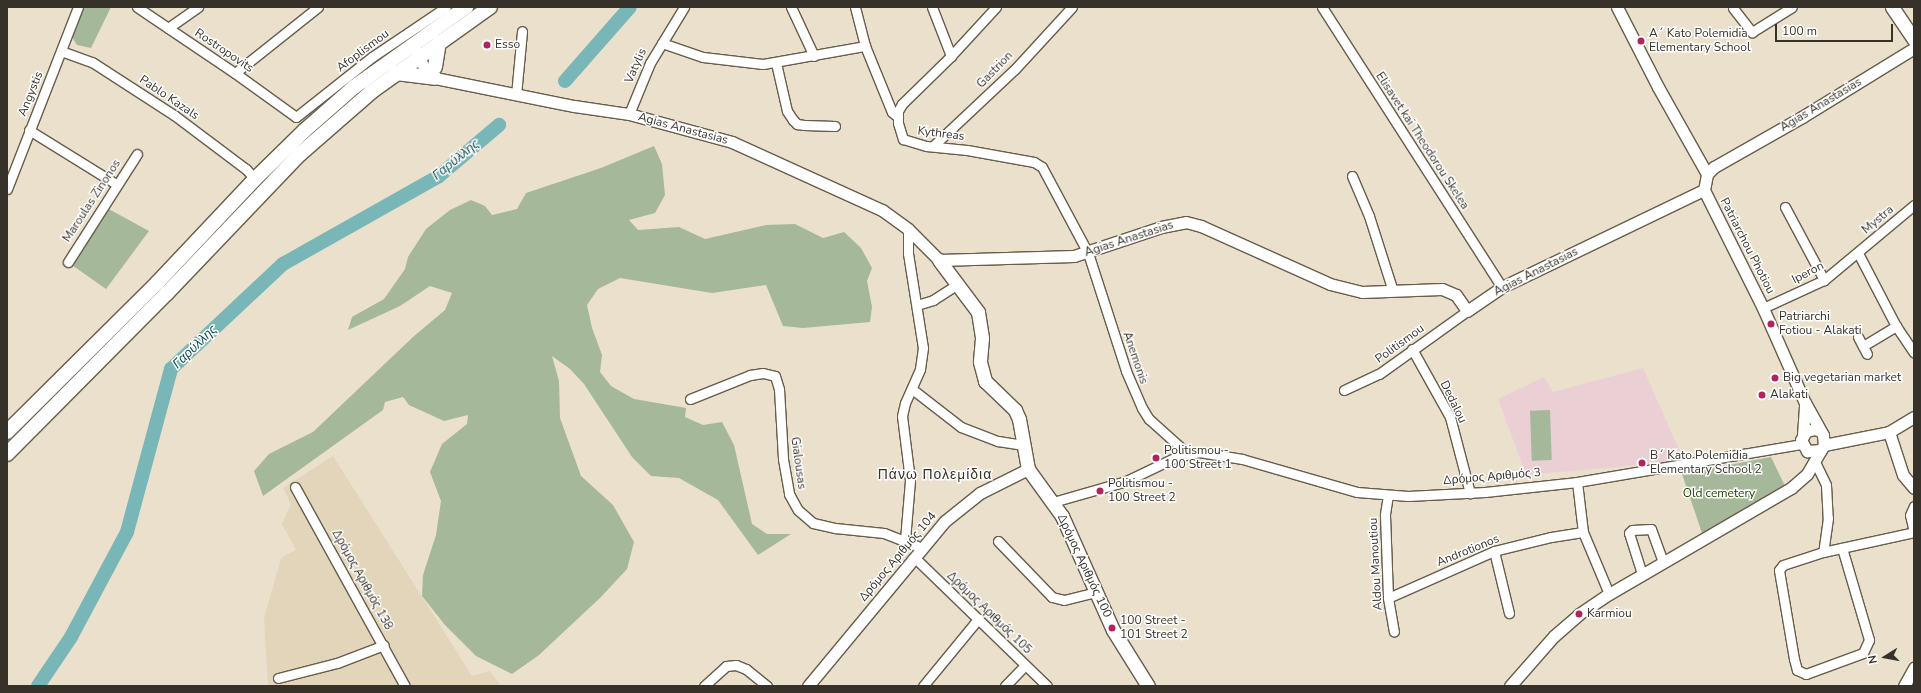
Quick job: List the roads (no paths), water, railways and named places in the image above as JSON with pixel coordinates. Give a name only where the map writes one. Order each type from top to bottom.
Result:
[{"type":"main road","points":[[7,454],[167,293],[300,154],[340,117],[396,73],[466,7]]},
{"type":"main road","points":[[7,432],[157,283],[254,179],[331,107],[419,51],[439,42],[490,7]]},
{"type":"main road","points":[[1892,7],[1914,40]]},
{"type":"main road","points":[[396,73],[438,75],[439,42]]},
{"type":"main road","name":"Agias Anastasias","points":[[939,260],[972,303],[980,319],[981,371],[992,388],[1015,410],[1022,430],[1022,445],[1028,469]]},
{"type":"main road","name":"Δρόμος Αριθμός 100","points":[[1028,469],[1053,502],[1072,535],[1095,592],[1113,630],[1148,686]]},
{"type":"street","name":"Angystis","points":[[7,189],[11,166],[29,130],[78,7]]},
{"type":"street","name":"Rostropovits","points":[[136,7],[236,72],[296,117]]},
{"type":"street","points":[[168,28],[198,7]]},
{"type":"street","points":[[236,72],[318,7]]},
{"type":"street","name":"Afoplismou","points":[[296,117],[372,57],[446,7]]},
{"type":"street","points":[[662,43],[684,7]]},
{"type":"street","points":[[792,7],[814,56]]},
{"type":"street","points":[[854,7],[865,46],[892,112],[898,117],[902,104],[952,56],[994,10]]},
{"type":"street","points":[[932,7],[952,56]]},
{"type":"street","name":"Gastrion","points":[[933,146],[1015,69],[1072,7]]},
{"type":"street","name":"Elisavet kai Theodorou Skelea","points":[[1322,7],[1502,287]]},
{"type":"street","points":[[1618,7],[1658,87],[1707,174],[1704,190]]},
{"type":"street","points":[[1733,8],[1752,32],[1792,7]]},
{"type":"street","points":[[516,95],[522,30]]},
{"type":"street","name":"Vatylis","points":[[629,114],[650,62],[662,43],[703,58],[776,62],[865,46]]},
{"type":"street","name":"Agias Anastasias","points":[[1707,174],[1714,167],[1802,117],[1914,48]]},
{"type":"street","name":"Pablo Kazals","points":[[61,51],[92,62],[174,115],[246,169],[254,179]]},
{"type":"street","points":[[419,51],[438,75]]},
{"type":"street","points":[[776,62],[787,112],[792,120],[797,124],[834,126]]},
{"type":"street","name":"Agias Anastasias","points":[[438,75],[516,95],[629,114],[732,142],[865,200],[908,229],[939,260],[1064,257],[1088,253],[1161,227],[1186,222],[1201,226],[1330,284],[1362,292],[1450,291],[1456,296],[1467,311],[1502,287],[1704,190]]},
{"type":"street","name":"Kythreas","points":[[898,117],[903,139],[933,146],[998,155],[1034,162],[1042,167],[1088,253]]},
{"type":"street","points":[[29,130],[116,184]]},
{"type":"street","name":"Maroulas Zinonos","points":[[68,262],[136,154]]},
{"type":"street","points":[[1352,176],[1369,216],[1393,291]]},
{"type":"street","name":"Patriarchou Photiou","points":[[1704,190],[1763,308],[1806,403],[1824,438],[1822,448]]},
{"type":"street","name":"Mystra","points":[[1858,253],[1914,206]]},
{"type":"street","points":[[1785,207],[1824,280]]},
{"type":"street","points":[[905,540],[910,480],[902,416],[905,403],[920,369],[923,348],[908,253],[908,229]]},
{"type":"street","name":"Anemonis","points":[[1088,253],[1126,371],[1142,408],[1149,419],[1188,454]]},
{"type":"street","points":[[1858,253],[1896,326],[1914,353]]},
{"type":"street","name":"Iperon","points":[[1763,308],[1824,280],[1858,253]]},
{"type":"street","points":[[917,305],[933,300],[958,284]]},
{"type":"street","name":"Politismou","points":[[1344,390],[1379,374],[1467,311]]},
{"type":"street","points":[[1858,337],[1865,350],[1896,326]]},
{"type":"street","name":"Dedalou","points":[[1412,350],[1450,417],[1470,493]]},
{"type":"street","name":"Gialousas","points":[[690,399],[750,375],[763,373],[775,376],[780,388],[783,459],[789,494],[798,510],[813,523],[835,528],[884,533],[922,548]]},
{"type":"street","points":[[912,389],[961,427],[998,441],[1022,445]]},
{"type":"street","name":"Patriarchou Photiou","points":[[1804,443],[1806,403]]},
{"type":"street","points":[[1804,443],[1822,448],[1889,432],[1914,417]]},
{"type":"street","points":[[1820,431],[1812,429],[1804,443],[1812,465],[1826,484],[1828,518],[1823,552]]},
{"type":"street","points":[[1889,432],[1903,475],[1912,484]]},
{"type":"street","name":"Δρόμος Αριθμός 3","points":[[1188,454],[1212,452],[1242,459],[1357,492],[1388,495],[1470,493],[1577,482],[1804,443]]},
{"type":"street","points":[[1510,686],[1554,636],[1579,614],[1642,574],[1791,488],[1812,465],[1822,448]]},
{"type":"street","points":[[1053,502],[1126,481],[1176,457],[1188,454]]},
{"type":"street","name":"Δρόμος Αριθμός 104","points":[[808,686],[945,520],[980,493],[1028,469]]},
{"type":"street","points":[[1577,482],[1583,532],[1609,594]]},
{"type":"street","name":"Δρόμος Αριθμός 138","points":[[295,487],[406,686]]},
{"type":"street","name":"Aldou Manoutiou","points":[[1388,495],[1385,515],[1388,598],[1394,631]]},
{"type":"street","points":[[1842,548],[1870,640],[1863,653],[1806,674],[1797,670],[1794,659],[1779,570],[1783,565],[1823,552],[1914,532],[1910,515],[1914,506]]},
{"type":"street","points":[[1642,574],[1629,533],[1632,530],[1651,529],[1663,562]]},
{"type":"street","name":"Androtionos","points":[[1388,598],[1494,552],[1583,532]]},
{"type":"street","points":[[998,541],[1052,597],[1064,600],[1095,592]]},
{"type":"street","points":[[1494,552],[1509,613]]},
{"type":"street","name":"Δρόμος Αριθμός 105","points":[[914,557],[1047,686]]},
{"type":"street","points":[[923,686],[978,618]]},
{"type":"street","points":[[278,678],[338,663],[384,645]]},
{"type":"street","points":[[704,686],[726,666],[736,665],[746,669],[767,686]]},
{"type":"street","points":[[1005,686],[1025,665]]},
{"type":"street","points":[[1904,686],[1914,668]]},
{"type":"waterway","name":"Γαρύλλης","points":[[565,81],[630,7]]},
{"type":"waterway","name":"Γαρύλλης","points":[[38,686],[71,637],[127,532],[171,369],[283,264],[439,176],[499,125]]},
{"type":"place","name":"A´ Kato Polemidia Elementary School","points":[[1641,41]]},
{"type":"place","name":"Esso","points":[[487,45]]},
{"type":"place","name":"Patriarchi Fotiou - Alakati","points":[[1771,324]]},
{"type":"place","name":"Big vegetarian market","points":[[1775,378]]},
{"type":"place","name":"Alakati","points":[[1762,395]]},
{"type":"place","name":"Politismou - 100 Street 1","points":[[1156,458]]},
{"type":"place","name":"B´ Kato Polemidia Elementary School 2","points":[[1642,463]]},
{"type":"place","name":"Politismou - 100 Street 2","points":[[1100,491]]},
{"type":"place","name":"Karmiou","points":[[1579,614]]},
{"type":"place","name":"100 Street - 101 Street 2","points":[[1112,628]]},
{"type":"district","name":"Πάνω Πολεμίδια","points":[[935,475]]},
{"type":"park label","name":"Old cemetery","points":[[1719,494]]}]
